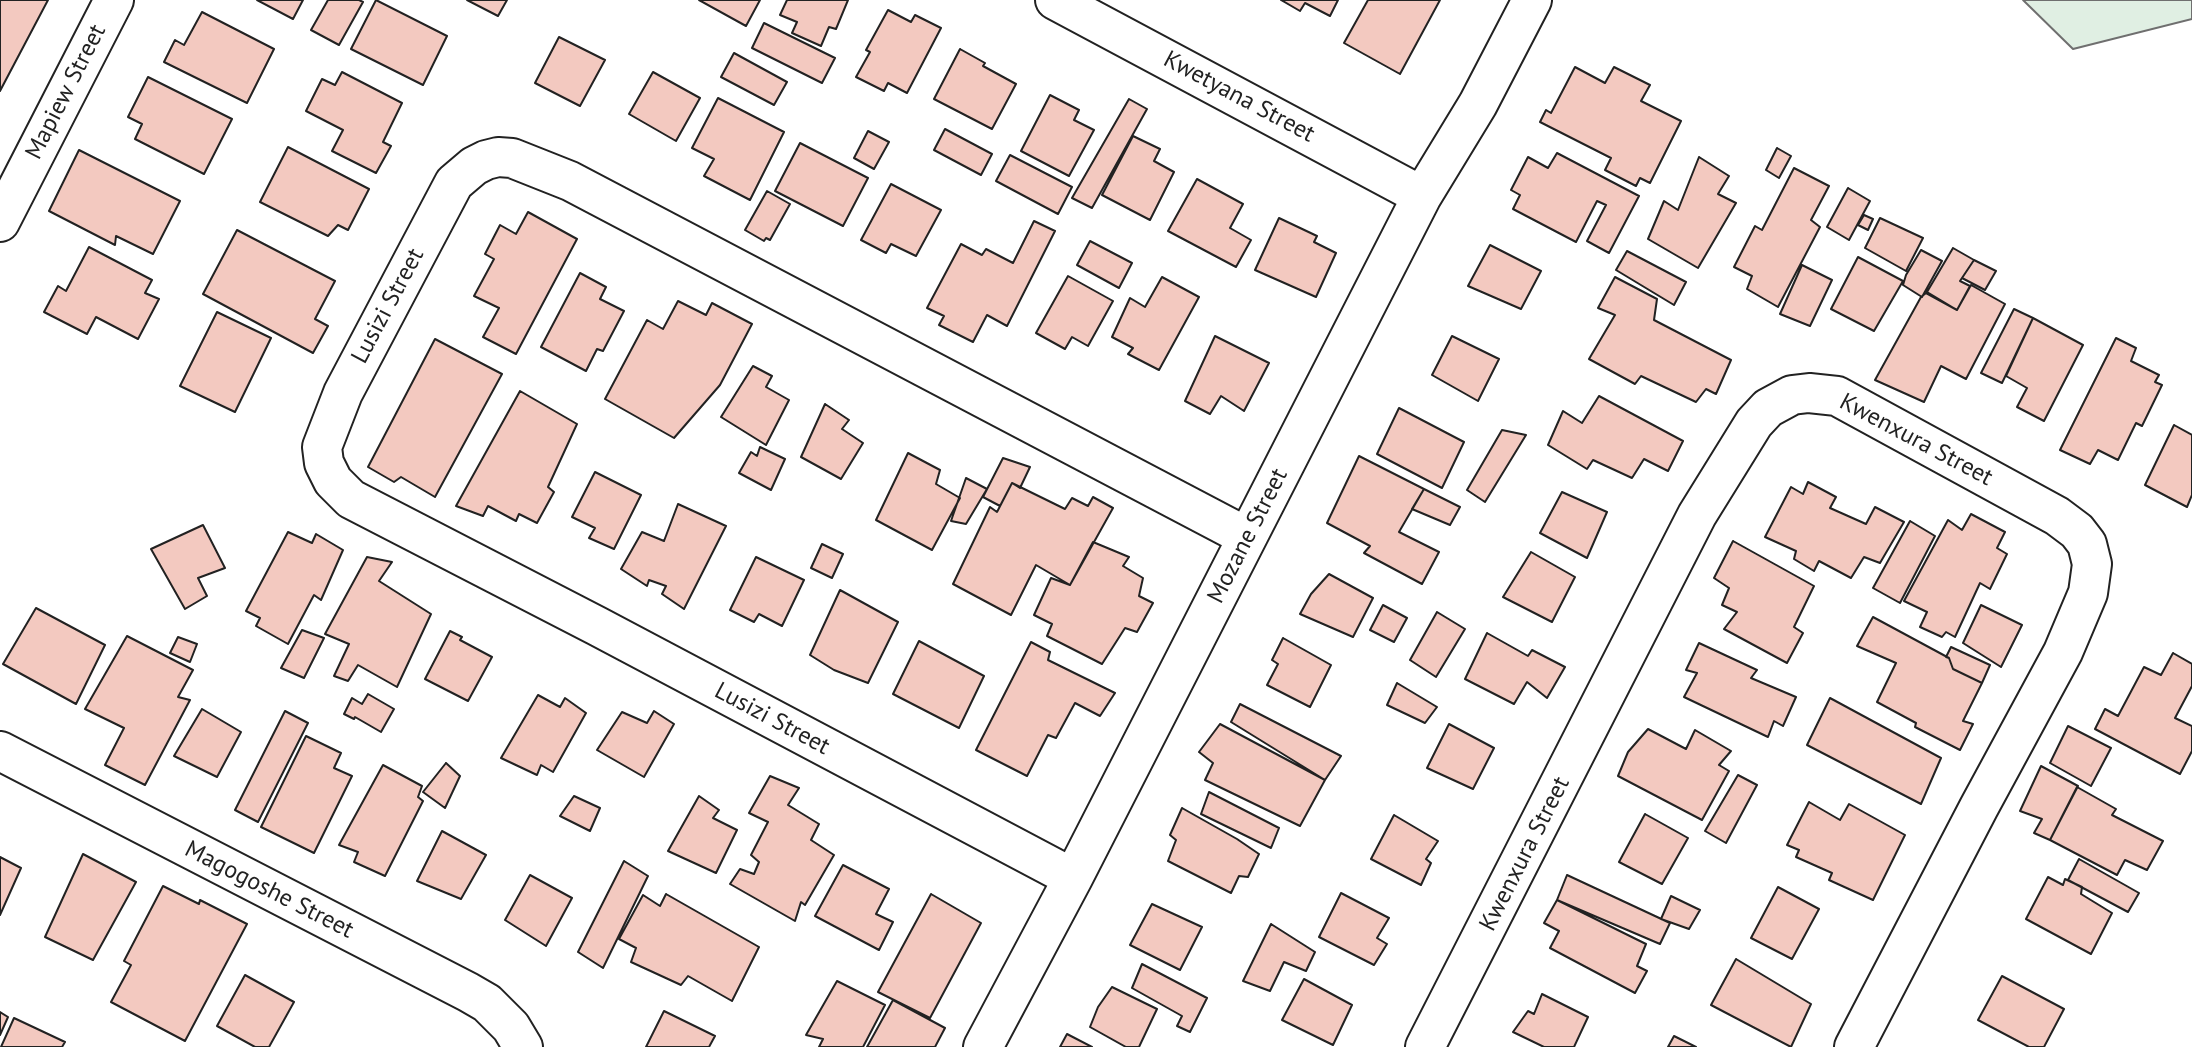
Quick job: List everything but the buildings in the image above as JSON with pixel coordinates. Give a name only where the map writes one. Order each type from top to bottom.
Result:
[{"type":"street","name":"Mapiew Street","points":[[0,222],[114,0]]},
{"type":"street","name":"Kwetyana Street","points":[[1055,0],[1422,196]]},
{"type":"street","name":"Mozane Street","points":[[983,1047],[1073,878],[1422,196],[1478,104],[1525,14]]},
{"type":"street","name":"Lusizi Street","points":[[1073,878],[351,499],[334,481],[324,463],[322,446],[343,393],[454,183],[474,166],[486,160],[512,158],[570,181],[1247,537]]},
{"type":"street","name":"Kwenxura Street","points":[[1426,1047],[1697,515],[1754,423],[1768,408],[1792,396],[1809,393],[1837,396],[2057,516],[2077,531],[2087,544],[2092,564],[2088,593],[2063,652],[1854,1047]]},
{"type":"street","name":"Magogoshe Street","points":[[0,751],[468,992],[487,1003],[511,1027],[523,1047]]},
{"type":"green space","points":[[2023,0],[2192,0],[2192,19],[2073,49]]}]
